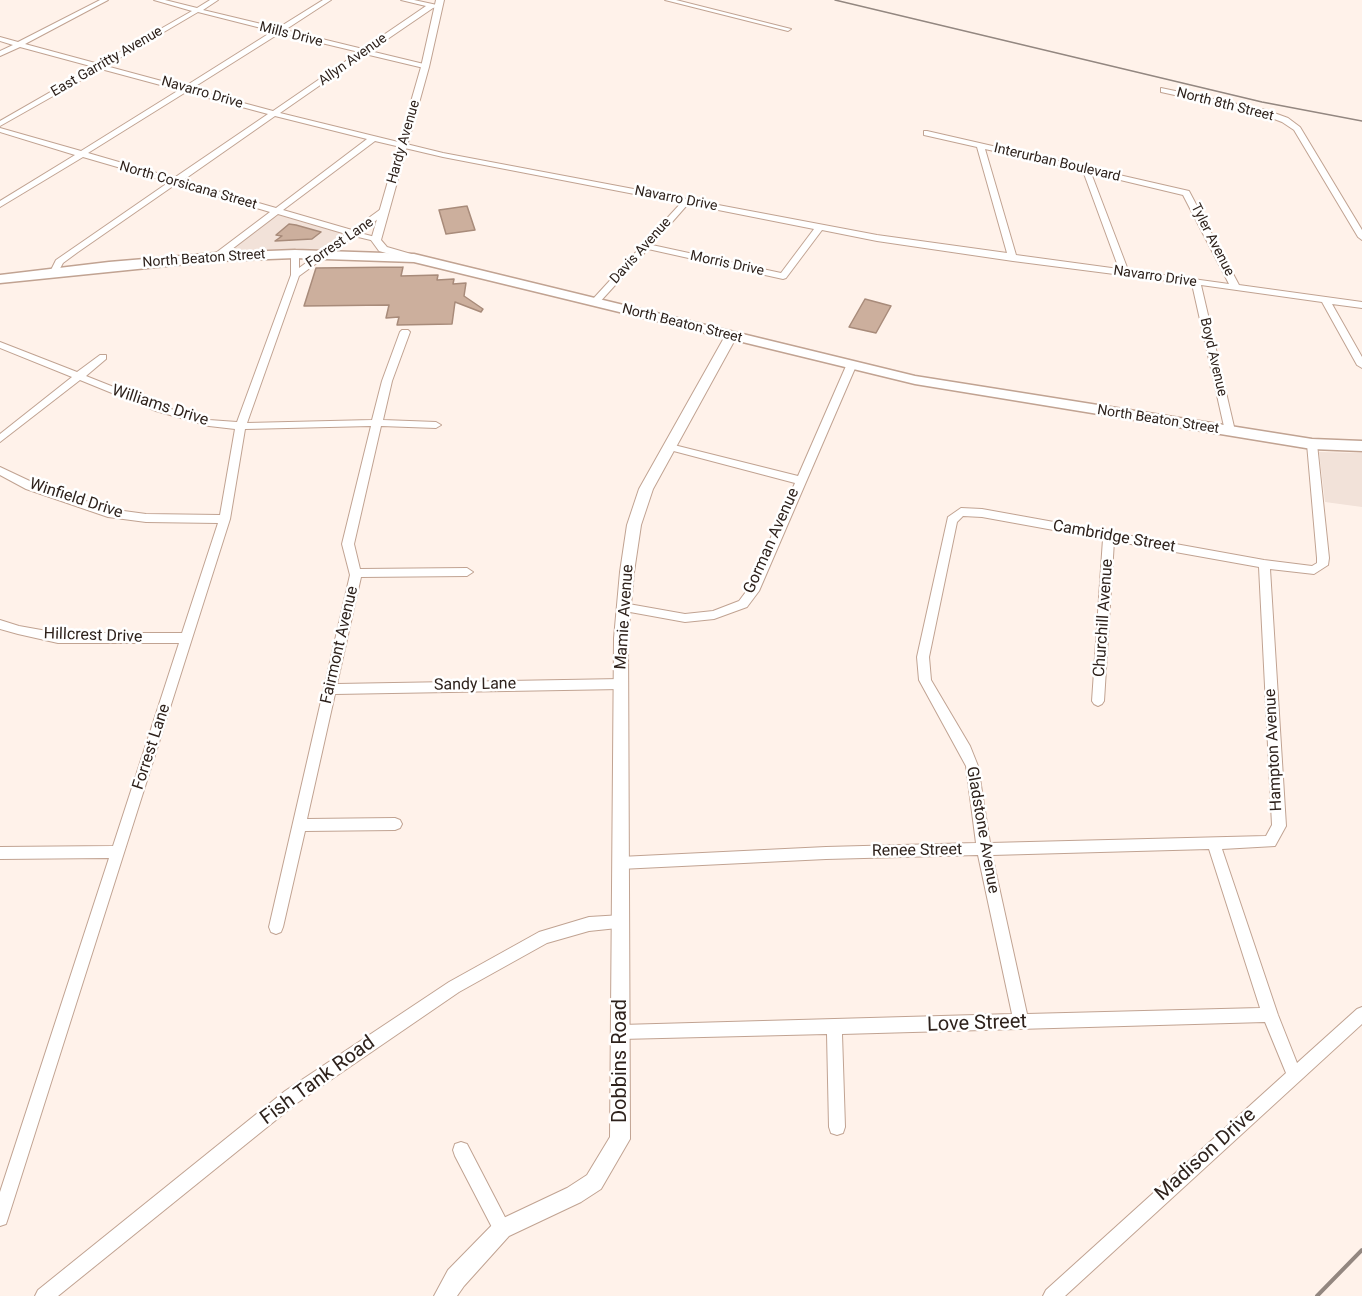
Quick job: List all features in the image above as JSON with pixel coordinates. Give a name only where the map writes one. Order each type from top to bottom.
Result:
[{"type":"main road","name":"North Beaton Street","points":[[0,279],[216,257],[321,254],[414,258],[851,366],[1002,395],[1311,444],[1362,446]]},
{"type":"street","points":[[0,54],[105,0]]},
{"type":"street","name":"Mills Drive","points":[[157,0],[425,67]]},
{"type":"street","name":"East Garritty Avenue","points":[[0,124],[214,0]]},
{"type":"street","points":[[0,205],[328,0]]},
{"type":"street","points":[[404,0],[437,4]]},
{"type":"street","points":[[668,0],[788,29]]},
{"type":"street","name":"Allyn Avenue","points":[[54,272],[59,262],[437,4]]},
{"type":"street","name":"Hardy Avenue","points":[[376,240],[425,67],[437,4]]},
{"type":"street","name":"Navarro Drive","points":[[0,39],[402,146],[820,227],[1013,258],[1362,306]]},
{"type":"street","name":"North 8th Street","points":[[1164,90],[1263,112],[1285,120],[1297,129],[1362,237]]},
{"type":"street","name":"North Corsicana Street","points":[[0,130],[376,240]]},
{"type":"street","name":"Interurban Boulevard","points":[[927,133],[1186,193]]},
{"type":"street","points":[[216,257],[372,138]]},
{"type":"street","points":[[980,146],[1013,258]]},
{"type":"street","points":[[1086,170],[1125,273]]},
{"type":"street","name":"Tyler Avenue","points":[[1186,193],[1236,288]]},
{"type":"street","name":"Davis Avenue","points":[[595,302],[687,201]]},
{"type":"street","name":"Forrest Lane","points":[[296,275],[321,254],[384,211]]},
{"type":"street","name":"Morris Drive","points":[[645,246],[783,276],[820,227]]},
{"type":"street","points":[[376,240],[383,249],[414,258]]},
{"type":"street","name":"Forrest Lane","points":[[0,1218],[225,519],[241,426],[296,275],[295,254]]},
{"type":"street","name":"Boyd Avenue","points":[[1196,282],[1230,431]]},
{"type":"street","points":[[1324,300],[1362,365]]},
{"type":"street","name":"Fairmont Avenue","points":[[276,927],[355,573],[348,544],[350,531],[387,381],[405,332]]},
{"type":"street","name":"Mamie Avenue","points":[[622,922],[620,863],[623,607],[634,525],[639,508],[670,447],[731,336]]},
{"type":"street","name":"Williams Drive","points":[[0,345],[77,377],[183,416],[209,423],[241,426],[378,423],[436,425]]},
{"type":"street","points":[[0,439],[103,357]]},
{"type":"street","name":"Gorman Avenue","points":[[623,607],[685,618],[714,615],[743,604],[753,591],[799,480],[851,366]]},
{"type":"street","name":"Cambridge Street","points":[[964,512],[982,513],[1305,571],[1322,565],[1311,444]]},
{"type":"street","points":[[670,447],[799,480]]},
{"type":"street","name":"Winfield Drive","points":[[0,471],[30,486],[108,513],[146,518],[225,519]]},
{"type":"street","name":"Gladstone Avenue","points":[[964,512],[956,515],[952,520],[923,657],[925,680],[972,766],[984,849],[1021,1023]]},
{"type":"street","name":"Churchill Avenue","points":[[1098,701],[1109,536]]},
{"type":"street","name":"Hampton Avenue","points":[[1214,845],[1270,842],[1279,826],[1263,564]]},
{"type":"street","points":[[355,573],[467,572]]},
{"type":"street","name":"Hillcrest Drive","points":[[0,624],[58,638],[188,638]]},
{"type":"street","name":"Sandy Lane","points":[[330,688],[621,684]]},
{"type":"street","points":[[299,825],[395,824]]},
{"type":"street","points":[[1214,845],[1270,1015],[1294,1074]]},
{"type":"street","name":"Renee Street","points":[[620,863],[984,849],[1214,845]]},
{"type":"street","points":[[0,853],[118,852]]},
{"type":"street","name":"Dobbins Road","points":[[445,1296],[456,1278],[502,1228],[574,1195],[594,1182],[620,1139],[622,1123],[622,922]]},
{"type":"street","name":"Fish Tank Road","points":[[44,1296],[298,1092],[454,987],[544,937],[589,924],[622,922]]},
{"type":"street","name":"Madison Drive","points":[[1052,1296],[1362,1014]]},
{"type":"street","name":"Love Street","points":[[621,1032],[1270,1015]]},
{"type":"street","points":[[834,1028],[837,1127]]},
{"type":"street","points":[[461,1149],[502,1228]]},
{"type":"shaded area","points":[[275,214],[344,234],[318,250],[224,254]]},
{"type":"shaded area","points":[[1319,452],[1362,453],[1362,507],[1325,502]]},
{"type":"building","points":[[467,206],[475,230],[446,234],[439,210]]},
{"type":"building","points":[[289,224],[321,232],[312,239],[275,241],[282,236],[276,235]]},
{"type":"building","points":[[403,267],[401,276],[438,275],[437,280],[454,279],[453,284],[466,283],[464,296],[483,309],[481,312],[455,302],[452,324],[397,325],[399,317],[386,318],[389,305],[304,306],[316,268]]},
{"type":"building","points":[[865,299],[891,306],[876,333],[849,327]]},
{"type":"railway","points":[[835,0],[1262,102],[1362,121]]},
{"type":"railway","points":[[1317,1296],[1362,1250]]}]
